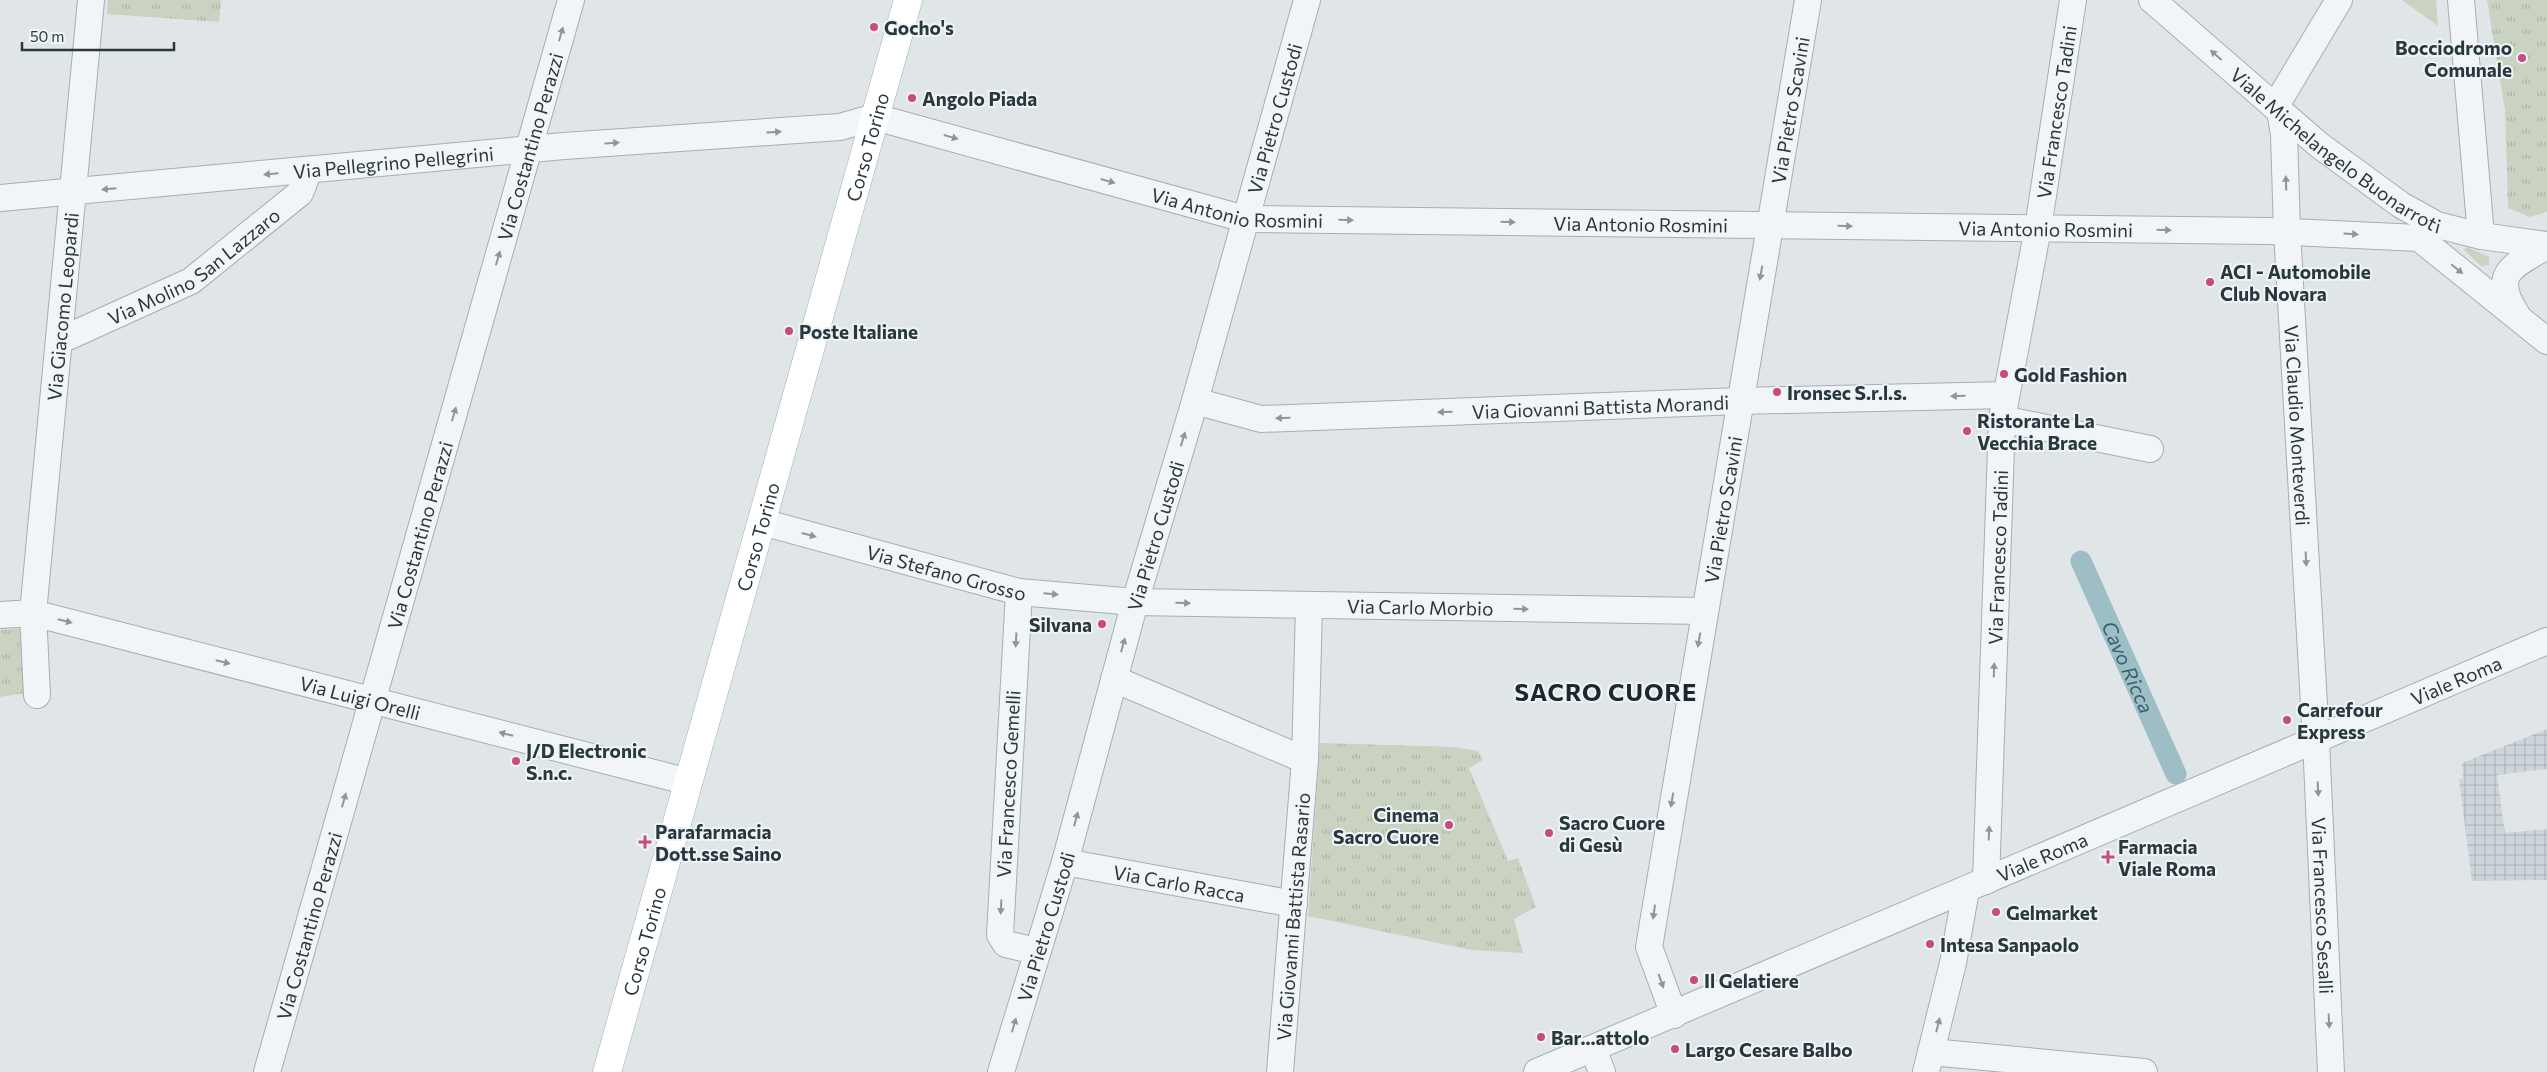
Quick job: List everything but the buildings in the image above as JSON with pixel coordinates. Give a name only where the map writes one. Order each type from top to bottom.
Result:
[{"type":"main road","name":"Corso Torino","points":[[607,1072],[908,0]]},
{"type":"street","name":"Via Giacomo Leopardi","points":[[32,613],[91,0]]},
{"type":"street","name":"Via Costantino Perazzi","points":[[266,1072],[571,0]]},
{"type":"street","name":"Via Pietro Custodi","points":[[1001,1072],[1036,951],[1065,862],[1135,602],[1195,401],[1307,0]]},
{"type":"street","name":"Via Pietro Scavini","points":[[1674,1015],[1649,947],[1808,0]]},
{"type":"street","name":"Via Francesco Tadini","points":[[1929,1062],[1953,963],[1976,886],[2004,407],[2038,228],[2073,0]]},
{"type":"street","name":"Viale Michelangelo Buonarroti","points":[[2152,0],[2319,145],[2401,205],[2438,225],[2481,236],[2547,246]]},
{"type":"street","points":[[2278,109],[2339,0]]},
{"type":"street","points":[[2461,0],[2481,236]]},
{"type":"street","name":"Via Claudio Monteverdi","points":[[2278,109],[2284,135],[2287,231],[2316,740]]},
{"type":"street","name":"Via Pellegrino Pellegrini","points":[[0,198],[528,150],[840,127],[875,117]]},
{"type":"street","name":"Via Antonio Rosmini","points":[[875,117],[1245,219],[2287,231],[2419,238]]},
{"type":"street","name":"Via Molino San Lazzaro","points":[[59,341],[191,281],[300,193],[308,170]]},
{"type":"street","name":"Viale Michelangelo Buonarroti","points":[[2419,238],[2547,341]]},
{"type":"street","points":[[2521,321],[2510,304],[2503,288],[2506,276],[2512,268],[2547,246]]},
{"type":"street","name":"Via Giovanni Battista Morandi","points":[[1195,401],[1261,418],[1740,401],[2004,407],[2150,448]]},
{"type":"street","name":"Via Stefano Grosso","points":[[762,522],[1019,592],[1135,602]]},
{"type":"street","name":"Via Francesco Gemelli","points":[[1019,592],[1000,935],[1006,944],[1036,951]]},
{"type":"street","name":"Via Carlo Morbio","points":[[1135,602],[1704,612]]},
{"type":"street","name":"Via Giovanni Battista Rasario","points":[[1280,1072],[1305,760],[1309,606]]},
{"type":"street","points":[[32,613],[37,695]]},
{"type":"street","name":"Via Luigi Orelli","points":[[0,614],[32,613],[689,782]]},
{"type":"street","name":"Viale Roma","points":[[1538,1072],[1598,1060],[1674,1015],[2547,642]]},
{"type":"street","points":[[1114,679],[1305,760]]},
{"type":"street","name":"Via Francesco Sesalli","points":[[2316,740],[2331,1072]]},
{"type":"street","name":"Via Carlo Racca","points":[[1065,862],[1294,904]]},
{"type":"street","points":[[1929,1062],[2144,1072]]},
{"type":"shaded area","points":[[2547,729],[2547,769],[2497,775],[2505,833],[2547,829],[2547,880],[2472,881],[2459,779],[2463,778],[2462,763]]},
{"type":"green space","points":[[108,0],[221,0],[219,22],[107,14]]},
{"type":"green space","points":[[2402,0],[2436,0],[2438,26]]},
{"type":"green space","name":"Bocciodromo Comunale","points":[[2487,0],[2547,0],[2547,212],[2530,217],[2508,208],[2505,110]]},
{"type":"green space","points":[[2467,247],[2489,257],[2489,265],[2481,266],[2464,250]]},
{"type":"green space","points":[[25,628],[31,692],[0,697],[0,630]]},
{"type":"green space","points":[[1320,743],[1455,747],[1478,751],[1483,760],[1469,768],[1508,861],[1518,858],[1536,907],[1514,919],[1523,953],[1472,950],[1308,916]]},
{"type":"waterway","name":"Cavo Ricca","points":[[2081,561],[2176,774]]},
{"type":"place","name":"Gocho's","points":[[874,27]]},
{"type":"place","name":"Bocciodromo Comunale","points":[[2522,58]]},
{"type":"place","name":"Angolo Piada","points":[[912,98]]},
{"type":"place","name":"ACI - Automobile Club Novara","points":[[2210,282]]},
{"type":"place","name":"Poste Italiane","points":[[789,331]]},
{"type":"place","name":"Gold Fashion","points":[[2004,374]]},
{"type":"place","name":"Ironsec S.r.l.s.","points":[[1777,392]]},
{"type":"place","name":"Ristorante La Vecchia Brace","points":[[1967,431]]},
{"type":"place","name":"Silvana","points":[[1102,624]]},
{"type":"place","name":"Carrefour Express","points":[[2287,720]]},
{"type":"place","name":"J/D Electronic S.n.c.","points":[[516,761]]},
{"type":"place","name":"Cinema Sacro Cuore","points":[[1449,825]]},
{"type":"place","name":"Sacro Cuore di Gesù","points":[[1549,833]]},
{"type":"place","name":"Parafarmacia Dott.sse Saino","points":[[645,842]]},
{"type":"place","name":"Farmacia Viale Roma","points":[[2108,857]]},
{"type":"place","name":"Gelmarket","points":[[1996,912]]},
{"type":"place","name":"Intesa Sanpaolo","points":[[1930,944]]},
{"type":"place","name":"Il Gelatiere","points":[[1694,980]]},
{"type":"place","name":"Bar...attolo","points":[[1541,1037]]},
{"type":"place","name":"Largo Cesare Balbo","points":[[1675,1049]]},
{"type":"district","name":"SACRO CUORE","points":[[1606,691]]}]
